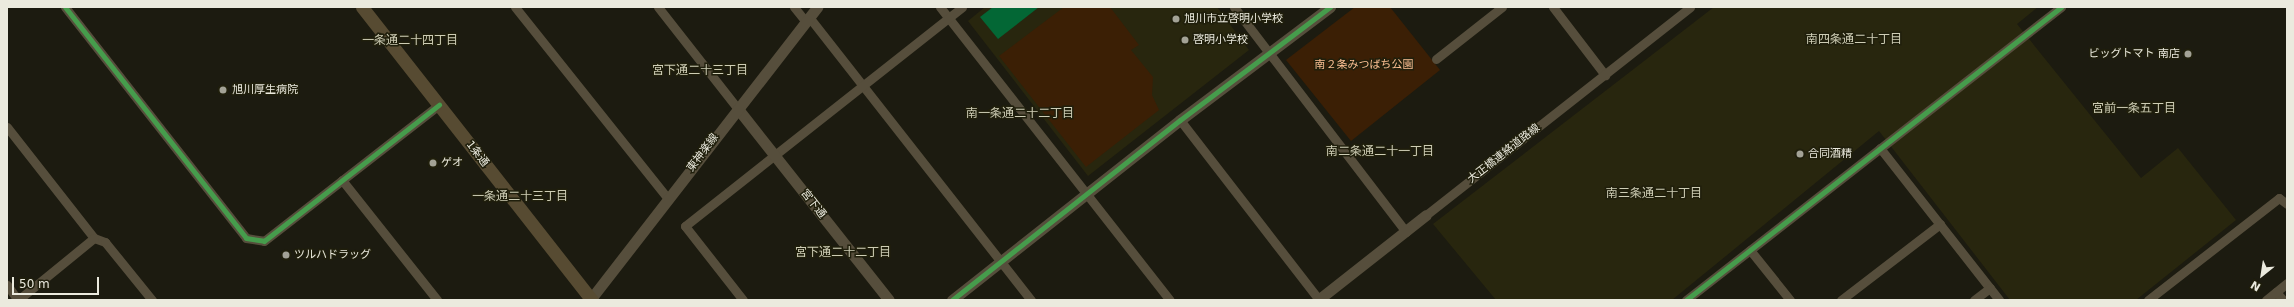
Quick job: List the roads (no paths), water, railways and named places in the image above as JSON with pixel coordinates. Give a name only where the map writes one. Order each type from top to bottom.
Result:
[{"type":"main road","name":"1条通","points":[[362,7],[591,300]]},
{"type":"street","points":[[65,7],[246,238],[264,241],[438,105]]},
{"type":"street","points":[[515,7],[668,199]]},
{"type":"street","points":[[658,7],[738,109]]},
{"type":"street","points":[[794,7],[808,19],[864,85],[1031,300]]},
{"type":"street","name":"東神楽線","points":[[591,300],[817,7]]},
{"type":"street","points":[[940,7],[1170,300]]},
{"type":"street","points":[[743,300],[685,226],[774,154],[962,7]]},
{"type":"street","points":[[1234,7],[1406,232]]},
{"type":"street","points":[[952,300],[1180,120],[1330,7]]},
{"type":"street","points":[[1436,59],[1502,7]]},
{"type":"street","points":[[1552,7],[1605,75]]},
{"type":"street","points":[[1686,300],[2061,7]]},
{"type":"street","name":"大正橋連絡道路線","points":[[1318,300],[1605,75],[1684,9]]},
{"type":"street","name":"宮下通","points":[[738,109],[889,300]]},
{"type":"street","points":[[1180,120],[1318,300]]},
{"type":"street","points":[[7,127],[94,238],[105,242],[152,300]]},
{"type":"street","points":[[1880,148],[1999,300]]},
{"type":"street","points":[[342,180],[437,300]]},
{"type":"street","points":[[2152,299],[2279,198],[2287,204]]},
{"type":"street","points":[[1841,300],[1940,224]]},
{"type":"street","points":[[7,285],[18,300],[94,238]]},
{"type":"street","points":[[1750,250],[1790,300]]},
{"type":"street","points":[[2266,300],[2287,283]]},
{"type":"street","points":[[1974,300],[1990,288]]},
{"type":"street","points":[[2276,292],[2283,300]]},
{"type":"place","name":"旭川市立啓明小学校","points":[[1176,19]]},
{"type":"place","name":"啓明小学校","points":[[1185,40]]},
{"type":"place","name":"ビッグトマト 南店","points":[[2188,54]]},
{"type":"place","name":"旭川厚生病院","points":[[223,90]]},
{"type":"place","name":"合同酒精","points":[[1800,154]]},
{"type":"place","name":"ゲオ","points":[[433,163]]},
{"type":"place","name":"ツルハドラッグ","points":[[286,255]]},
{"type":"district","name":"南四条通二十丁目","points":[[1854,40]]},
{"type":"district","name":"一条通二十四丁目","points":[[410,41]]},
{"type":"district","name":"宮下通二十三丁目","points":[[700,71]]},
{"type":"district","name":"宮前一条五丁目","points":[[2134,109]]},
{"type":"district","name":"南一条通二十二丁目","points":[[1020,114]]},
{"type":"district","name":"南二条通二十一丁目","points":[[1380,152]]},
{"type":"district","name":"南三条通二十丁目","points":[[1654,194]]},
{"type":"district","name":"一条通二十三丁目","points":[[520,197]]},
{"type":"district","name":"宮下通二十二丁目","points":[[843,253]]},
{"type":"park label","name":"南２条みつばち公園","points":[[1364,65]]}]
